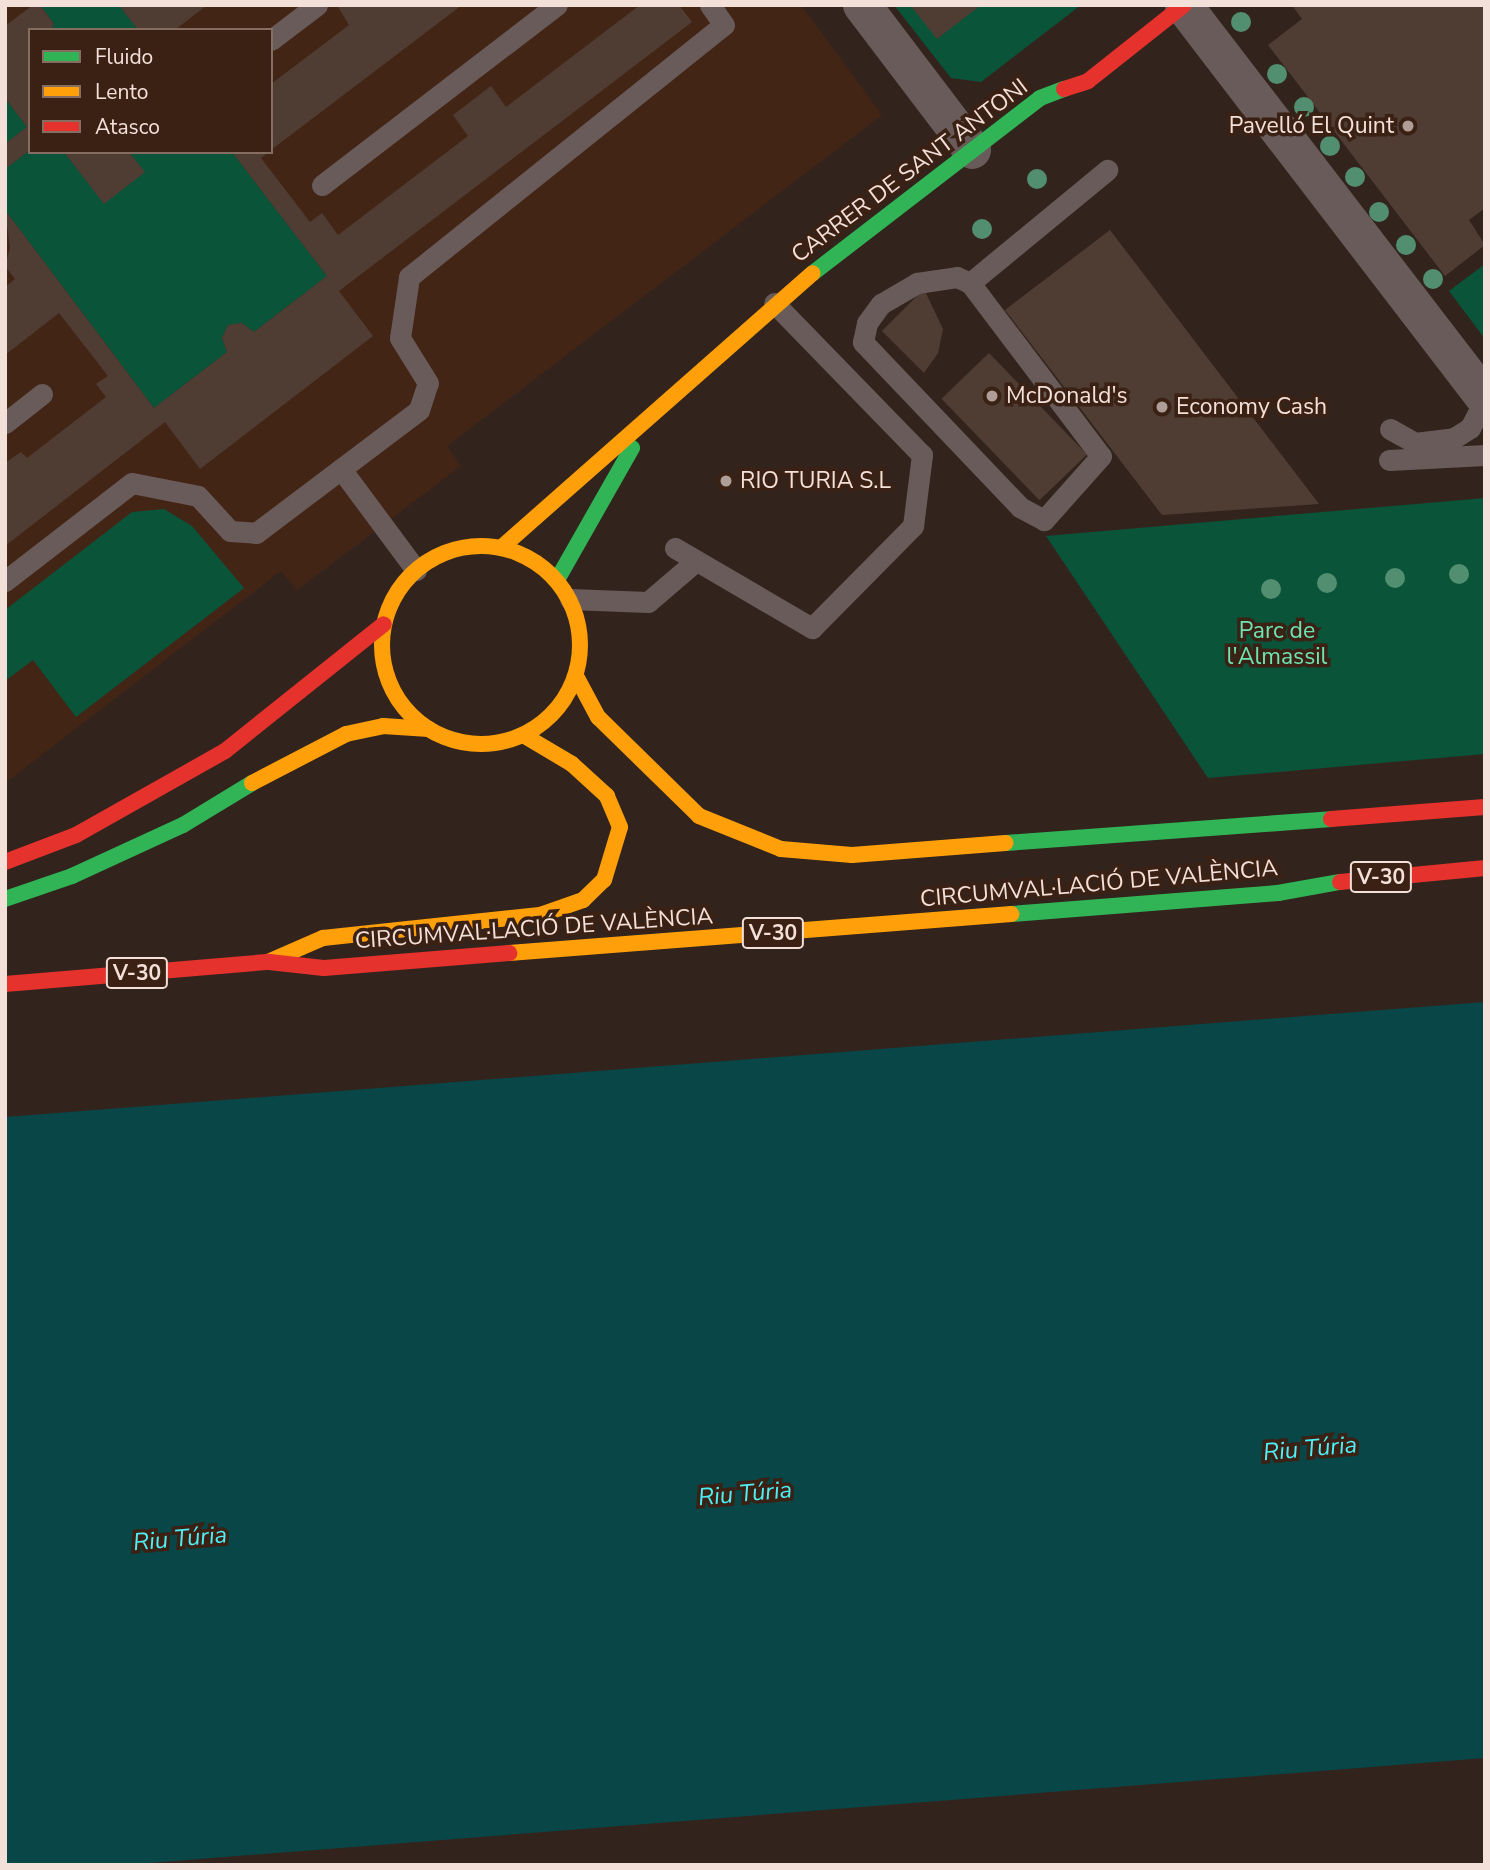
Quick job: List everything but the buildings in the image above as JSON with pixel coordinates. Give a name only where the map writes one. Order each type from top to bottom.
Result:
[{"type":"main road","name":"CARRER DE SANT ANTONI","points":[[502,547],[672,389],[774,303],[1040,98],[1088,81],[1184,5]]},
{"type":"main road","name":"CARRER DE SANT ANTONI","points":[[557,580],[607,485],[672,389]]},
{"type":"main road","points":[[5,899],[72,876],[183,825],[285,763],[346,734],[383,726],[429,729],[478,744],[523,735],[558,707],[576,676],[580,639],[570,599],[542,565],[502,547],[463,547],[416,570],[401,586],[384,624],[382,651],[390,685],[429,729]]},
{"type":"main road","points":[[5,862],[76,835],[225,751],[384,624]]},
{"type":"main road","name":"CIRCUMVAL·LACIÓ DE VALÈNCIA","points":[[576,676],[598,718],[699,816],[781,849],[852,855],[1485,807]]},
{"type":"main road","points":[[269,961],[323,939],[540,915],[583,900],[604,880],[620,827],[607,796],[572,764],[523,735]]},
{"type":"main road","name":"CIRCUMVAL·LACIÓ DE VALÈNCIA","points":[[5,984],[269,961],[337,967],[1278,893],[1363,878],[1485,868]]},
{"type":"street","points":[[862,5],[972,150]]},
{"type":"street","points":[[1184,5],[1485,399]]},
{"type":"lane","points":[[273,38],[317,5]]},
{"type":"lane","points":[[322,185],[557,5]]},
{"type":"lane","points":[[5,580],[132,484],[198,496],[230,531],[256,533],[419,410],[428,383],[400,338],[409,277],[724,25],[710,5]]},
{"type":"lane","points":[[970,283],[1107,170]]},
{"type":"lane","points":[[957,277],[970,283],[1101,456],[1044,520],[1020,507],[863,342],[867,323],[881,304],[917,283],[957,277]]},
{"type":"lane","points":[[675,548],[812,628],[913,526],[922,455],[774,303]]},
{"type":"lane","points":[[5,423],[42,394]]},
{"type":"lane","points":[[1390,429],[1415,443],[1454,438],[1470,428],[1485,399]]},
{"type":"lane","points":[[1389,460],[1485,455]]},
{"type":"lane","points":[[341,468],[416,570]]},
{"type":"lane","points":[[570,599],[648,602],[696,561]]},
{"type":"shaded area","points":[[5,5],[801,5],[882,115],[447,446],[461,466],[297,590],[281,571],[5,783]]},
{"type":"green space","points":[[40,5],[119,5],[136,28],[52,28],[54,24]]},
{"type":"green space","points":[[894,5],[1081,5],[981,82],[951,78]]},
{"type":"green space","points":[[5,98],[27,127],[5,144]]},
{"type":"green space","points":[[28,152],[28,154],[66,154],[104,203],[144,172],[130,154],[234,154],[327,276],[254,332],[242,323],[228,325],[222,338],[227,352],[154,408],[5,210],[5,169]]},
{"type":"green space","points":[[1485,264],[1485,339],[1449,291]]},
{"type":"green space","name":"Parc de l'Almassil","points":[[1485,498],[1485,754],[1208,778],[1046,536]]},
{"type":"green space","points":[[164,509],[192,526],[244,588],[76,717],[33,660],[5,681],[5,610],[132,512]]},
{"type":"water","name":"Riu Túria","points":[[1485,1002],[1485,1758],[124,1865],[5,1865],[5,1117]]},
{"type":"traffic: fast","points":[[813,273],[1040,98],[1064,89]]},
{"type":"traffic: fast","points":[[557,580],[632,448]]},
{"type":"traffic: fast","points":[[5,899],[72,876],[183,825],[252,783]]},
{"type":"traffic: fast","points":[[1006,843],[1331,819]]},
{"type":"traffic: fast","points":[[1011,914],[1278,893],[1340,882]]},
{"type":"traffic: slow","points":[[502,547],[813,273]]},
{"type":"traffic: slow","points":[[481,546],[519,554],[551,575],[572,607],[580,645],[572,683],[551,715],[519,736],[481,744],[443,736],[411,715],[390,683],[382,645],[390,607],[411,575],[443,554],[481,546]]},
{"type":"traffic: slow","points":[[576,676],[598,717],[699,816],[781,849],[852,855],[1006,843]]},
{"type":"traffic: slow","points":[[252,783],[346,734],[383,726],[429,729]]},
{"type":"traffic: slow","points":[[270,961],[323,938],[540,915],[583,900],[604,880],[620,827],[607,796],[572,764],[523,735]]},
{"type":"traffic: slow","points":[[509,953],[1011,914]]},
{"type":"traffic: jam","points":[[1064,89],[1088,81],[1184,5]]},
{"type":"traffic: jam","points":[[5,862],[76,835],[225,751],[384,624]]},
{"type":"traffic: jam","points":[[1331,819],[1485,807]]},
{"type":"traffic: jam","points":[[1340,882],[1485,868]]},
{"type":"traffic: jam","points":[[5,984],[269,962],[324,968],[509,953]]},
{"type":"place","name":"Pavelló El Quint","points":[[1408,126]]},
{"type":"place","name":"McDonald's","points":[[992,396]]},
{"type":"place","name":"Economy Cash","points":[[1162,407]]},
{"type":"place","name":"RIO TURIA S.L","points":[[726,481]]}]
